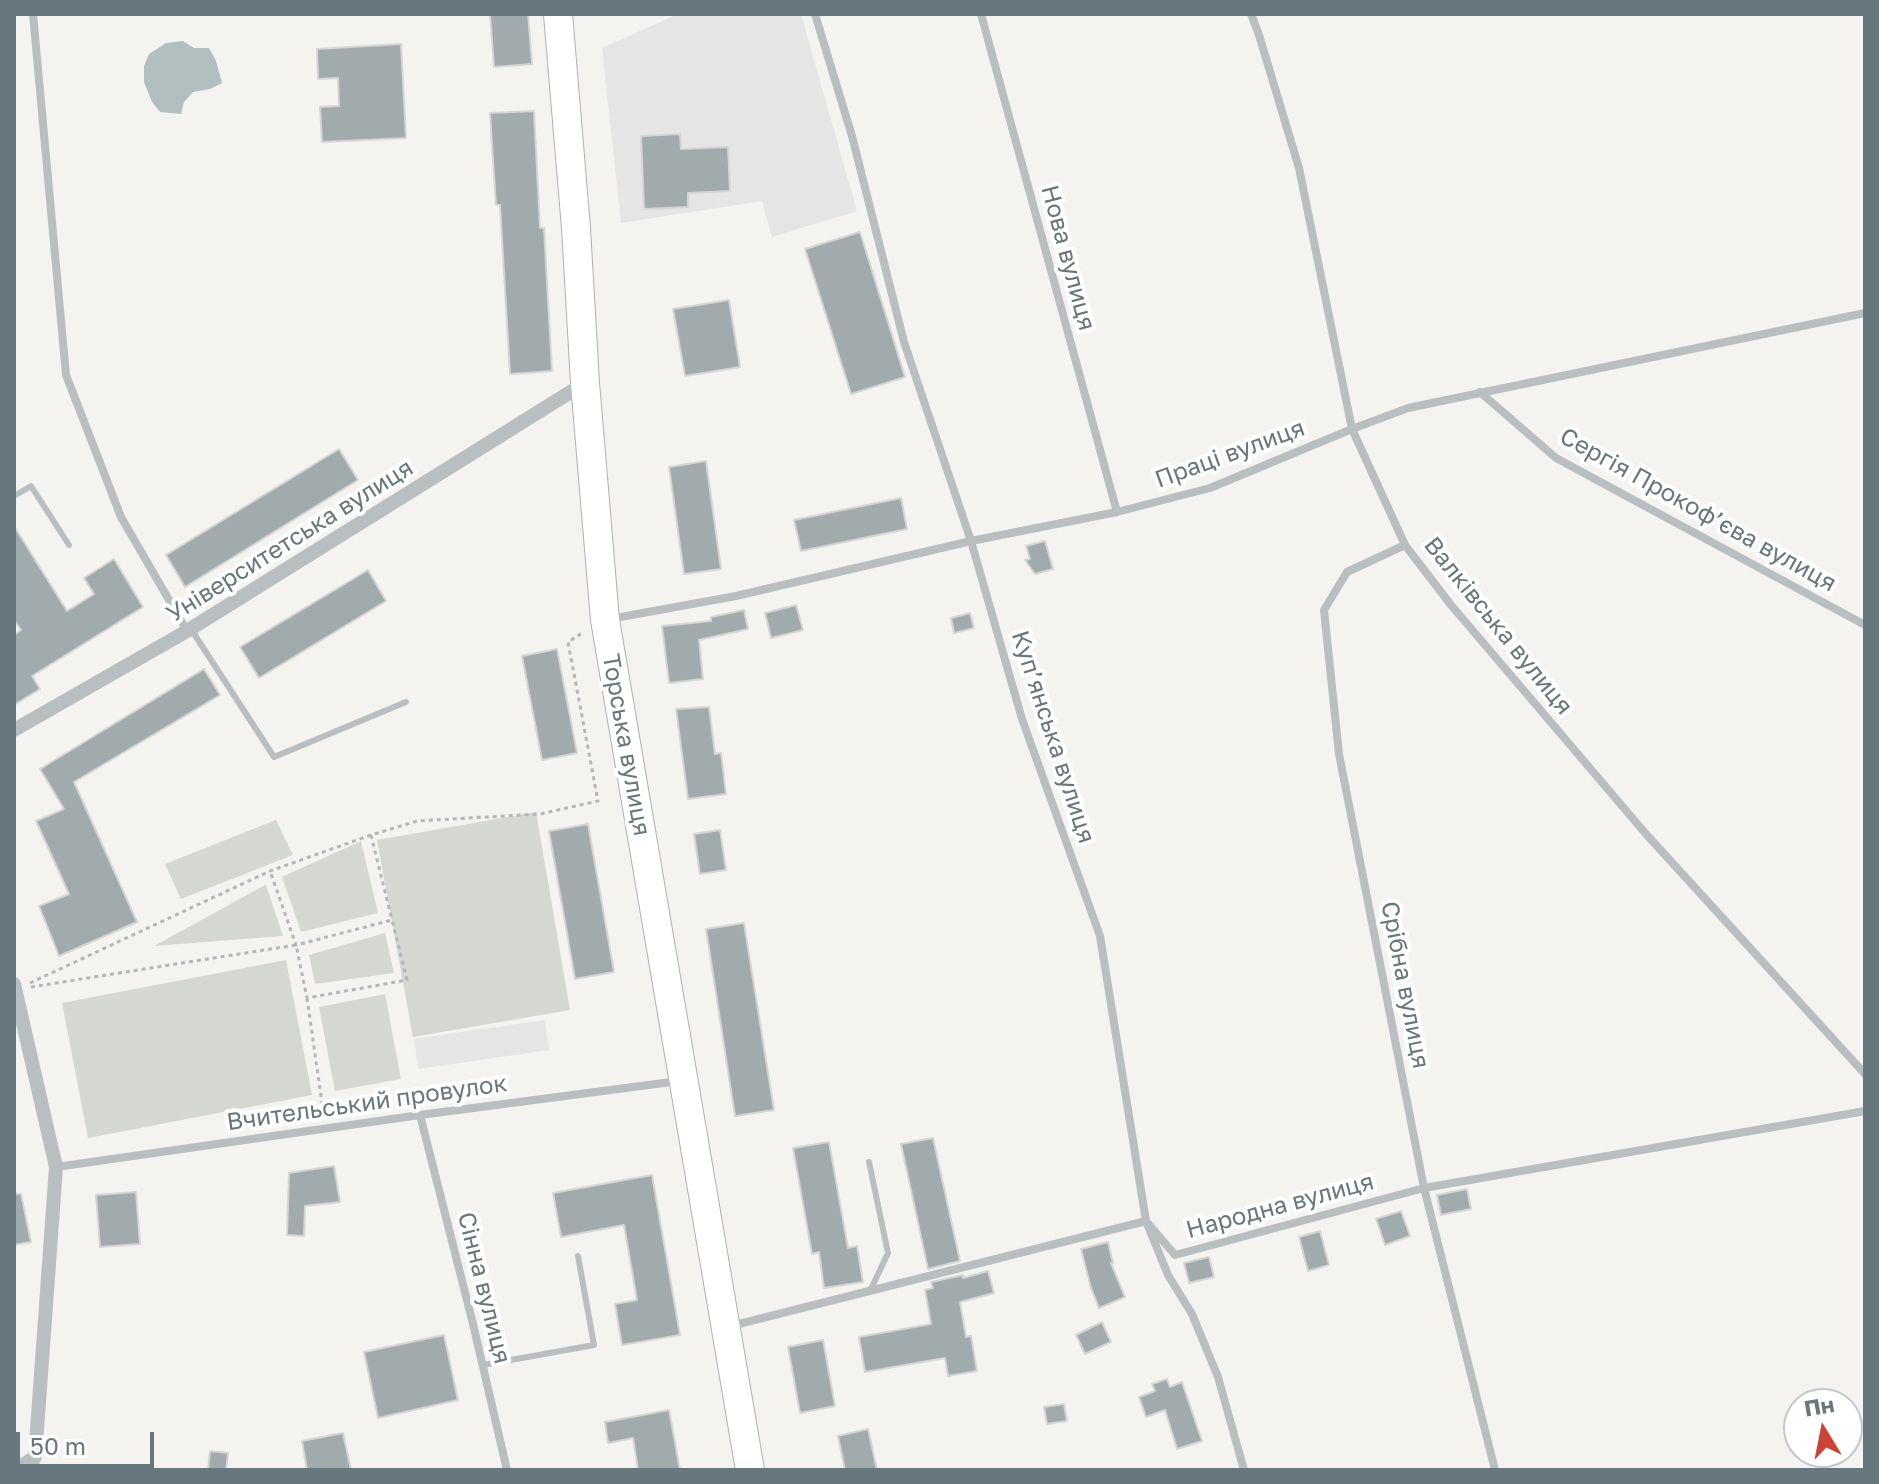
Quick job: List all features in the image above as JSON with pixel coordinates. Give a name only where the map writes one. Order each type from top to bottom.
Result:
[{"type":"main road","name":"Торська вулиця","points":[[558,14],[605,620],[750,1470]]},
{"type":"street","points":[[33,14],[66,375],[121,517],[189,630]]},
{"type":"street","name":"Куп’янська вулиця","points":[[815,14],[852,136],[904,342],[971,541],[1022,719],[1100,936],[1146,1221],[1168,1275],[1192,1314],[1218,1377],[1244,1470]]},
{"type":"street","name":"Нова вулиця","points":[[981,14],[1117,512]]},
{"type":"street","name":"Валківська вулиця","points":[[1251,14],[1299,168],[1352,429],[1405,545],[1451,605],[1646,834],[1865,1074]]},
{"type":"street","name":"Праці вулиця","points":[[605,620],[736,596],[971,541],[1117,512],[1210,488],[1408,408],[1865,313]]},
{"type":"street","name":"Університетська вулиця","points":[[14,730],[189,630],[585,383]]},
{"type":"street","name":"Сергія Прокоф’єва вулиця","points":[[1480,392],[1556,458],[1865,625]]},
{"type":"street","name":"Срібна вулиця","points":[[1405,545],[1347,572],[1324,610],[1339,754],[1424,1188],[1495,1470]]},
{"type":"street","points":[[15,987],[56,1167],[36,1464],[15,1470]]},
{"type":"street","name":"Вчительський провулок","points":[[56,1167],[683,1080]]},
{"type":"street","name":"Народна вулиця","points":[[1146,1221],[1175,1255],[1424,1188],[1865,1111]]},
{"type":"street","name":"Сінна вулиця","points":[[420,1115],[507,1470]]},
{"type":"street","points":[[726,1327],[1146,1221]]},
{"type":"lane","points":[[14,496],[31,486],[69,545]]},
{"type":"lane","points":[[189,630],[274,757],[406,702]]},
{"type":"lane","points":[[869,1162],[888,1253],[870,1291]]},
{"type":"lane","points":[[483,1365],[594,1345],[578,1256]]},
{"type":"path","points":[[15,987],[270,871],[371,835],[417,821],[540,814],[598,801],[568,642],[605,620]]},
{"type":"path","points":[[307,998],[407,980],[371,835]]},
{"type":"path","points":[[270,871],[296,945],[326,1129]]},
{"type":"path","points":[[15,987],[296,945],[392,920]]},
{"type":"shaded area","points":[[678,14],[801,14],[857,211],[772,237],[762,201],[621,223],[602,48]]},
{"type":"shaded area","points":[[183,41],[194,48],[209,48],[222,83],[193,92],[184,102],[181,114],[160,112],[144,82],[144,66],[149,54],[166,43]]},
{"type":"shaded area","points":[[536,812],[570,1010],[413,1037],[377,840]]},
{"type":"shaded area","points":[[276,820],[293,855],[181,899],[165,864]]},
{"type":"shaded area","points":[[361,841],[378,913],[301,932],[282,877]]},
{"type":"shaded area","points":[[265,885],[283,936],[154,946]]},
{"type":"shaded area","points":[[385,933],[394,973],[315,984],[309,955]]},
{"type":"shaded area","points":[[286,960],[312,1095],[88,1138],[62,1003]]},
{"type":"shaded area","points":[[385,994],[401,1079],[335,1091],[319,1007]]},
{"type":"shaded area","points":[[545,1020],[549,1050],[418,1069],[414,1039]]},
{"type":"building","points":[[490,14],[528,14],[532,64],[494,67]]},
{"type":"building","points":[[401,44],[406,138],[322,142],[320,107],[339,106],[338,78],[318,79],[317,49]]},
{"type":"building","points":[[534,111],[552,371],[510,374],[500,205],[496,205],[490,113]]},
{"type":"building","points":[[680,134],[681,149],[728,147],[730,191],[688,193],[688,207],[644,209],[641,136]]},
{"type":"building","points":[[860,232],[905,377],[851,394],[805,249]]},
{"type":"building","points":[[729,300],[740,367],[685,376],[673,309]]},
{"type":"building","points":[[339,449],[358,480],[185,587],[166,555]]},
{"type":"building","points":[[706,461],[721,569],[684,574],[669,467]]},
{"type":"building","points":[[901,498],[907,529],[801,551],[794,520]]},
{"type":"building","points":[[14,526],[67,611],[94,594],[84,578],[114,559],[143,607],[32,676],[40,689],[14,705],[14,635],[21,630],[14,620]]},
{"type":"building","points":[[1045,541],[1053,569],[1035,574],[1025,560],[1030,559],[1026,546]]},
{"type":"building","points":[[368,570],[386,601],[259,678],[240,647]]},
{"type":"building","points":[[796,605],[803,630],[771,638],[765,613]]},
{"type":"building","points":[[744,610],[748,629],[699,640],[703,679],[669,683],[662,626],[711,621],[711,617]]},
{"type":"building","points":[[970,613],[974,628],[954,633],[951,618]]},
{"type":"building","points":[[557,649],[577,753],[542,760],[522,656]]},
{"type":"building","points":[[204,669],[220,695],[74,782],[137,922],[59,956],[39,906],[69,894],[36,821],[64,809],[40,769]]},
{"type":"building","points":[[709,707],[715,754],[721,753],[726,794],[688,799],[676,709]]},
{"type":"building","points":[[588,824],[614,972],[575,979],[549,831]]},
{"type":"building","points":[[720,830],[726,870],[700,874],[694,834]]},
{"type":"building","points":[[744,923],[774,1110],[735,1116],[706,929]]},
{"type":"building","points":[[933,1138],[960,1261],[928,1269],[901,1144]]},
{"type":"building","points":[[829,1142],[848,1248],[857,1246],[863,1282],[824,1288],[819,1252],[812,1254],[793,1148]]},
{"type":"building","points":[[334,1166],[340,1202],[305,1206],[304,1236],[287,1235],[289,1173]]},
{"type":"building","points":[[652,1175],[680,1335],[622,1345],[615,1304],[637,1300],[624,1225],[561,1237],[553,1193]]},
{"type":"building","points":[[1467,1189],[1471,1209],[1441,1215],[1437,1195]]},
{"type":"building","points":[[136,1192],[140,1244],[100,1247],[96,1195]]},
{"type":"building","points":[[14,1194],[21,1194],[31,1242],[14,1245]]},
{"type":"building","points":[[1401,1211],[1410,1236],[1385,1245],[1376,1219]]},
{"type":"building","points":[[1320,1231],[1329,1265],[1308,1271],[1299,1237]]},
{"type":"building","points":[[1108,1242],[1111,1263],[1125,1297],[1099,1308],[1081,1249]]},
{"type":"building","points":[[1209,1257],[1214,1277],[1189,1283],[1184,1263]]},
{"type":"building","points":[[988,1271],[994,1293],[960,1302],[966,1337],[971,1336],[977,1371],[948,1376],[945,1358],[865,1372],[859,1337],[931,1324],[925,1290],[933,1288],[931,1282]]},
{"type":"building","points":[[1102,1322],[1111,1342],[1085,1354],[1076,1335]]},
{"type":"building","points":[[444,1335],[458,1400],[378,1418],[364,1352]]},
{"type":"building","points":[[823,1340],[835,1406],[800,1413],[788,1347]]},
{"type":"building","points":[[1167,1379],[1170,1387],[1182,1382],[1202,1441],[1177,1449],[1165,1410],[1146,1417],[1139,1397],[1155,1391],[1152,1384]]},
{"type":"building","points":[[1064,1404],[1067,1421],[1047,1424],[1044,1407]]},
{"type":"building","points":[[669,1410],[680,1470],[638,1470],[633,1438],[608,1443],[605,1422]]},
{"type":"building","points":[[868,1429],[877,1470],[845,1470],[838,1436]]},
{"type":"building","points":[[343,1433],[351,1470],[307,1470],[302,1441]]},
{"type":"building","points":[[210,1451],[228,1453],[226,1470],[208,1470]]}]
